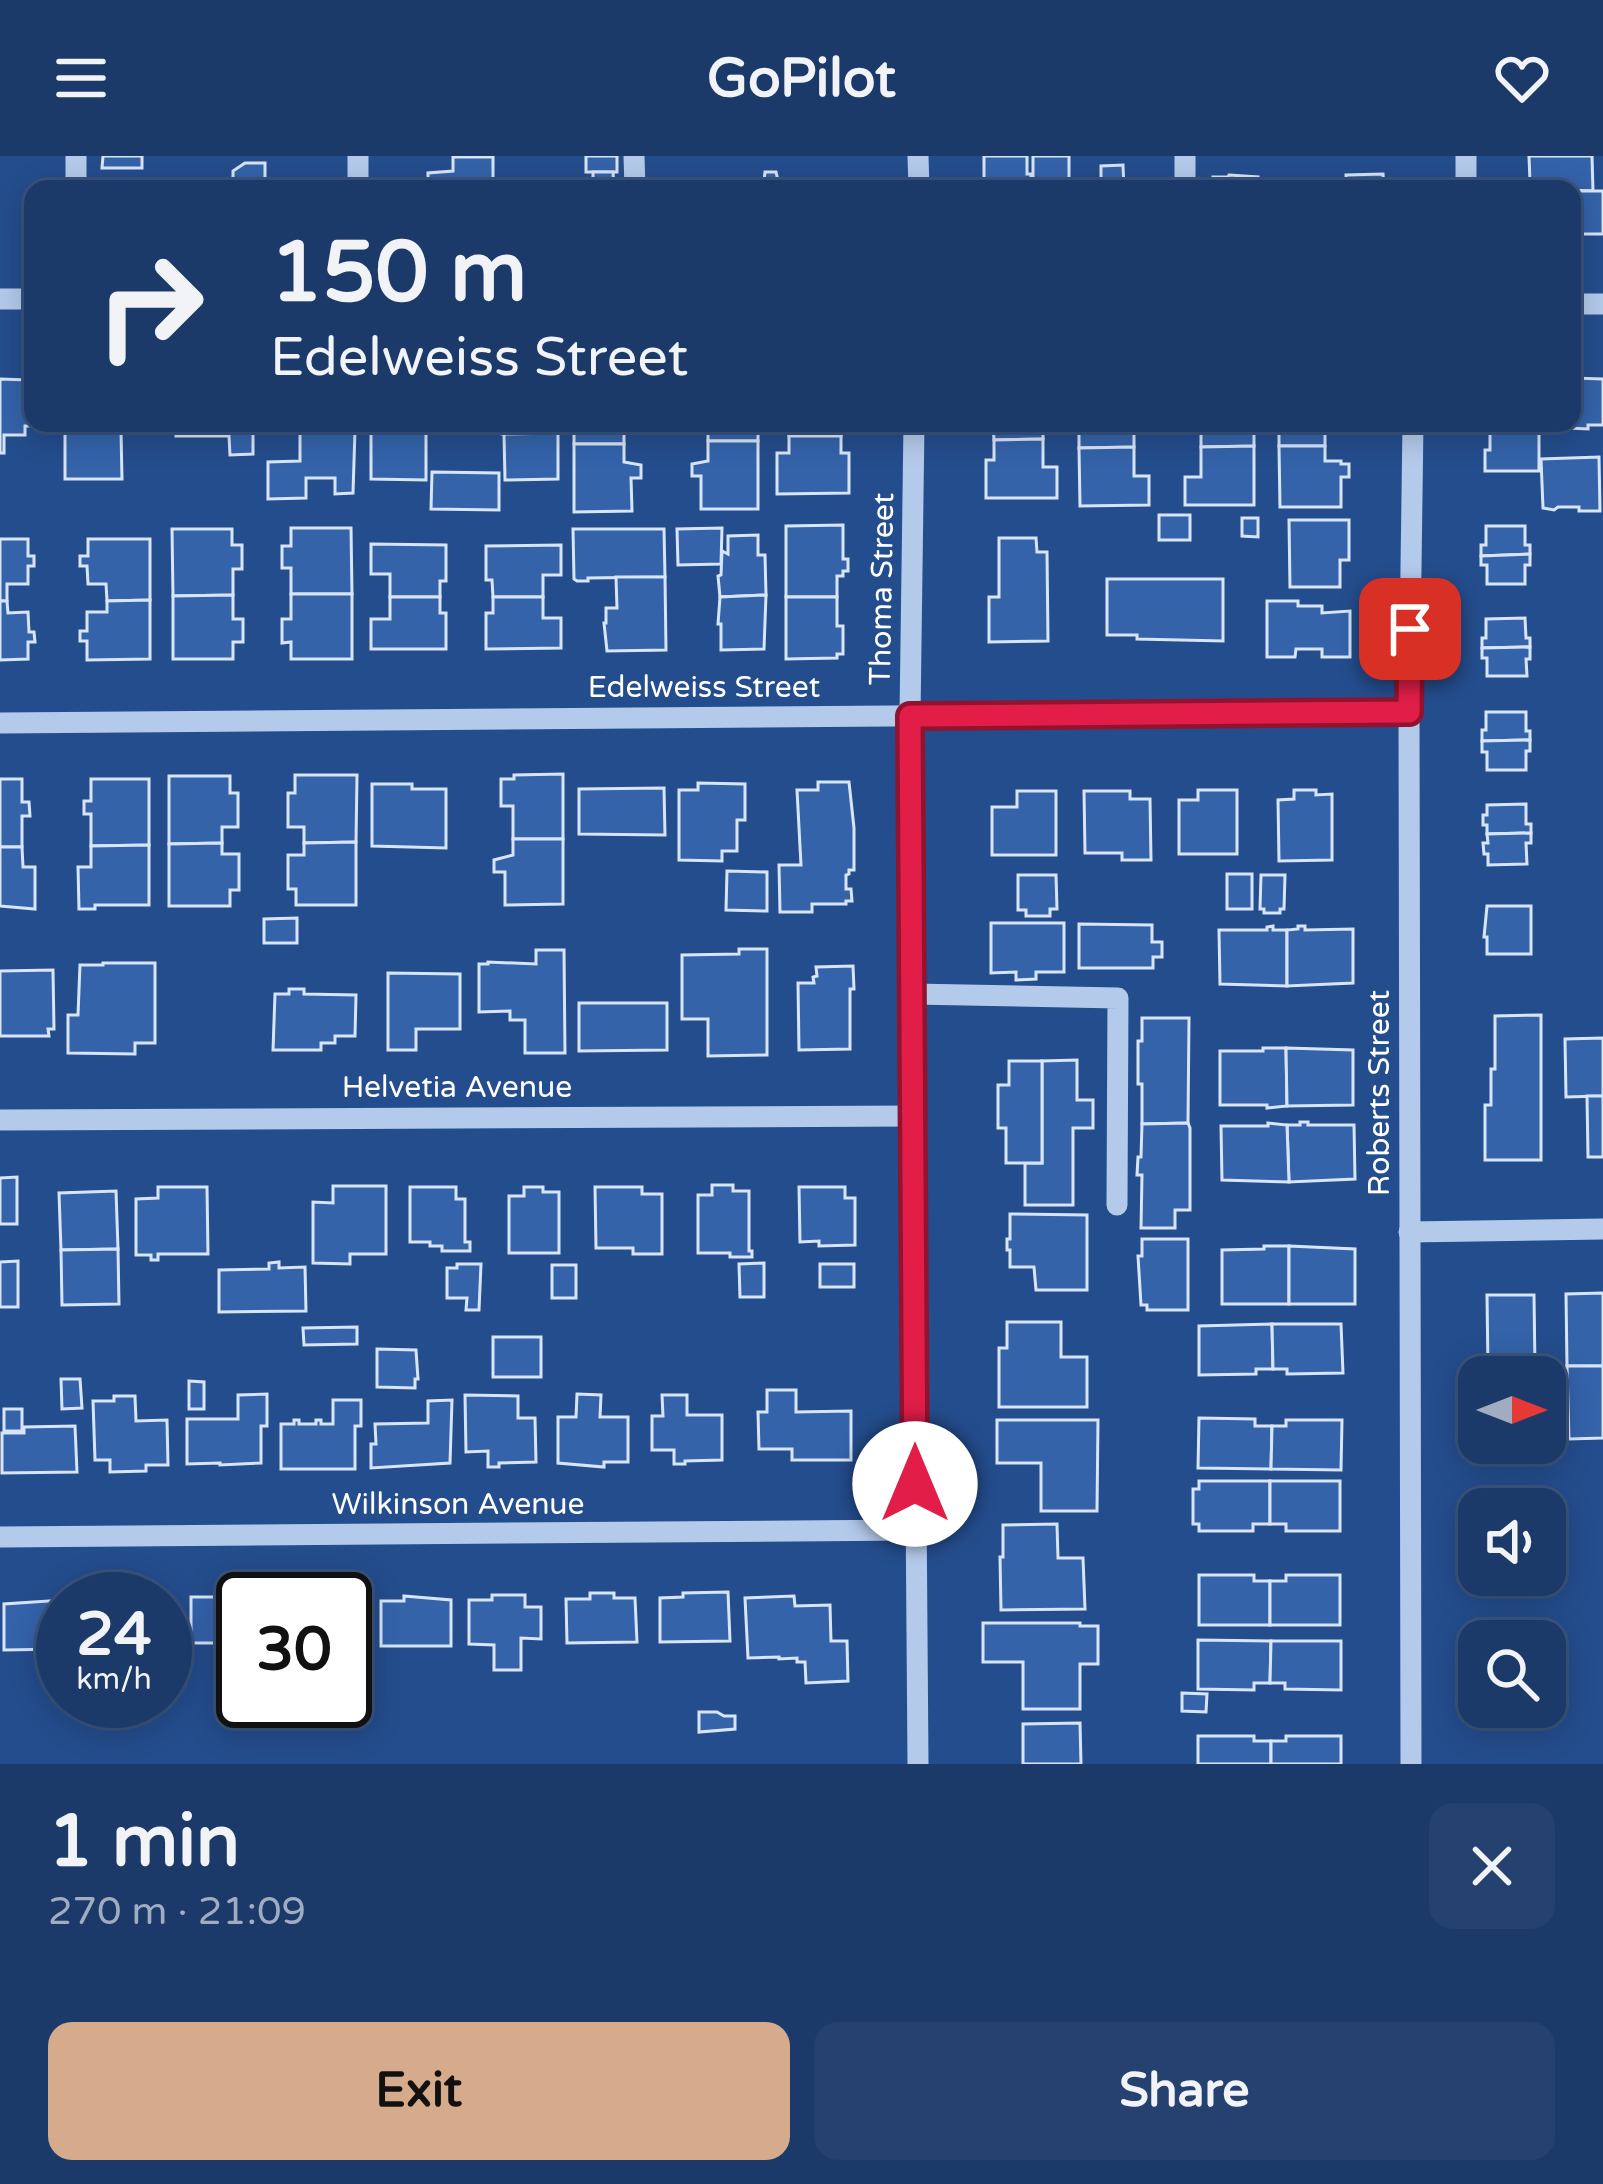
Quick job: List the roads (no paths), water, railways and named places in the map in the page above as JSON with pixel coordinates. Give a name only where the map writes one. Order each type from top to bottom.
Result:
[{"type":"street","name":"Thoma Street","points":[[914,432],[910,716],[918,1764]]},
{"type":"street","name":"Roberts Street","points":[[1412,1764],[1409,712],[1413,432]]},
{"type":"street","name":"Edelweiss Street","points":[[0,723],[1409,712]]},
{"type":"street","points":[[913,994],[1118,998],[1117,1205]]},
{"type":"street","name":"Helvetia Avenue","points":[[0,1120],[914,1116]]},
{"type":"street","points":[[1409,1232],[1603,1229]]},
{"type":"street","name":"Wilkinson Avenue","points":[[0,1537],[916,1530]]}]
